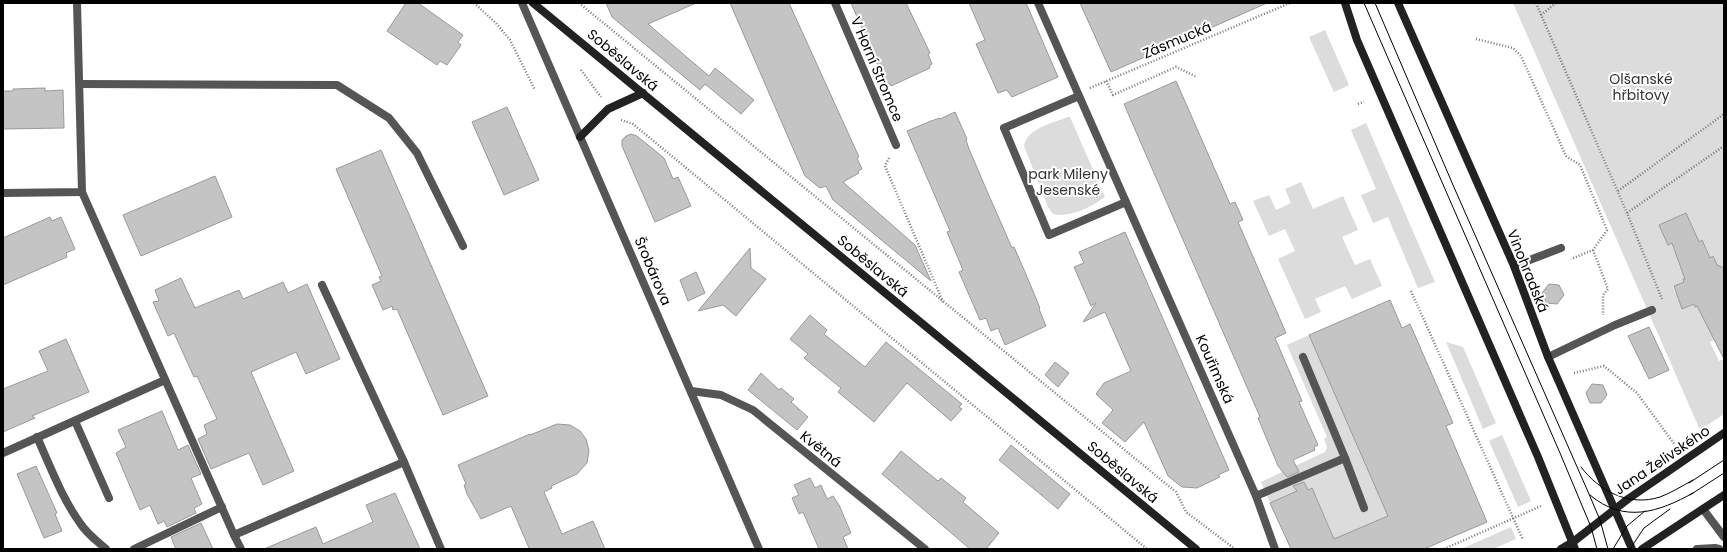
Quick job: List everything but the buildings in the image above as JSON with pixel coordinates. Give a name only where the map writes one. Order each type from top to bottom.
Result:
[{"type":"main road","name":"Soběslavská","points":[[533,3],[1196,549]]},
{"type":"main road","points":[[1345,3],[1357,40],[1532,443],[1574,546],[1582,549]]},
{"type":"main road","name":"Vinohradská","points":[[1398,3],[1514,266],[1548,357],[1632,549]]},
{"type":"main road","points":[[580,137],[608,109],[643,93]]},
{"type":"main road","name":"Jana Želivského","points":[[1561,549],[1574,546],[1614,508],[1724,433]]},
{"type":"main road","points":[[1642,549],[1724,495]]},
{"type":"street","points":[[77,3],[82,192],[241,549]]},
{"type":"street","name":"Šrobárova","points":[[522,3],[759,549]]},
{"type":"street","name":"V Horní Stromce","points":[[835,3],[896,145]]},
{"type":"street","name":"Kouřimská","points":[[1038,3],[1256,496],[1275,549]]},
{"type":"street","points":[[80,84],[336,85],[389,118],[417,153],[463,246]]},
{"type":"street","points":[[1079,96],[1004,128],[1049,235],[1126,202]]},
{"type":"street","points":[[3,193],[82,192]]},
{"type":"street","points":[[1514,266],[1561,248]]},
{"type":"street","points":[[322,285],[404,462],[441,549]]},
{"type":"street","points":[[1548,357],[1652,310]]},
{"type":"street","points":[[1303,357],[1364,508]]},
{"type":"street","points":[[3,453],[165,380]]},
{"type":"street","name":"Květná","points":[[691,392],[721,395],[753,410],[925,549]]},
{"type":"street","points":[[75,421],[109,498]]},
{"type":"street","points":[[37,438],[61,489],[80,523],[93,538],[106,549]]},
{"type":"street","points":[[1256,496],[1344,458]]},
{"type":"street","points":[[234,535],[404,462]]},
{"type":"street","points":[[134,549],[222,507]]},
{"type":"street","points":[[1703,509],[1724,537]]},
{"type":"street","points":[[1698,549],[1719,549]]},
{"type":"path","points":[[474,3],[496,23],[510,40],[535,90]]},
{"type":"path","points":[[579,3],[1176,492],[1186,512],[1235,549]]},
{"type":"path","name":"Zásmucká","points":[[1075,86],[1085,82],[1088,88],[1290,3]]},
{"type":"path","points":[[1536,3],[1617,191],[1628,213],[1665,305],[1652,310]]},
{"type":"path","points":[[1541,16],[1556,3]]},
{"type":"path","points":[[1476,39],[1513,48],[1521,56],[1566,156],[1580,165],[1607,230],[1593,250],[1569,260],[1561,248]]},
{"type":"path","points":[[1106,81],[1112,95],[1176,67],[1197,77]]},
{"type":"path","points":[[581,70],[604,102]]},
{"type":"path","points":[[1358,104],[1364,102]]},
{"type":"path","points":[[1617,191],[1724,114]]},
{"type":"path","points":[[620,120],[633,124],[1147,549]]},
{"type":"path","points":[[1628,213],[1724,146]]},
{"type":"path","points":[[885,166],[944,302]]},
{"type":"path","points":[[1593,250],[1608,289],[1602,295],[1603,331]]},
{"type":"path","points":[[1411,291],[1523,540]]},
{"type":"path","points":[[1574,373],[1604,366],[1637,393],[1675,445]]},
{"type":"path","points":[[1444,549],[1540,506]]},
{"type":"green space","name":"Olšanské hřbitovy","points":[[1513,3],[1724,3],[1724,268],[1717,266],[1713,256],[1710,258],[1702,240],[1699,242],[1686,213],[1659,225],[1668,244],[1672,243],[1685,278],[1683,279],[1684,282],[1673,287],[1676,294],[1679,292],[1682,309],[1694,304],[1695,307],[1697,306],[1714,340],[1710,342],[1719,361],[1724,359],[1724,414],[1700,430]]},
{"type":"green space","points":[[1325,30],[1349,85],[1334,92],[1309,37]]},
{"type":"green space","name":"park Mileny Jesenské","points":[[1070,117],[1105,197],[1080,211],[1060,215],[1053,214],[1048,207],[1024,146],[1026,140],[1035,130]]},
{"type":"green space","points":[[1366,123],[1435,282],[1418,288],[1388,217],[1373,223],[1361,195],[1376,189],[1351,130]]},
{"type":"green space","points":[[1301,182],[1313,209],[1343,196],[1358,230],[1342,237],[1355,265],[1370,259],[1382,286],[1352,299],[1345,286],[1315,299],[1321,312],[1305,319],[1278,259],[1295,251],[1285,229],[1269,236],[1253,201],[1269,195],[1276,210],[1291,203],[1285,189]]},
{"type":"green space","points":[[1309,335],[1388,516],[1331,542],[1317,539],[1332,533],[1312,488],[1270,503],[1261,482],[1325,452],[1327,447],[1324,439],[1327,437],[1287,345]]},
{"type":"green space","points":[[1446,342],[1463,347],[1496,423],[1483,429]]},
{"type":"green space","points":[[1502,435],[1531,501],[1518,507],[1489,441]]},
{"type":"green space","points":[[1511,527],[1516,539],[1493,549],[1461,549]]},
{"type":"tram line","points":[[1364,3],[1560,453],[1591,527],[1597,549]]},
{"type":"tram line","points":[[1375,3],[1453,185],[1589,494],[1600,520],[1608,549]]},
{"type":"tram line","points":[[1689,483],[1724,460]]},
{"type":"tram line","points":[[1581,467],[1588,476],[1606,490],[1616,495],[1637,500],[1648,500],[1660,497],[1693,480]]},
{"type":"tram line","points":[[1690,495],[1724,473]]},
{"type":"tram line","points":[[1590,495],[1603,504],[1616,510],[1642,512],[1654,510],[1680,500],[1693,493]]},
{"type":"tram line","points":[[1630,549],[1644,528],[1670,509]]},
{"type":"tram line","points":[[1613,549],[1627,526],[1645,511]]}]
